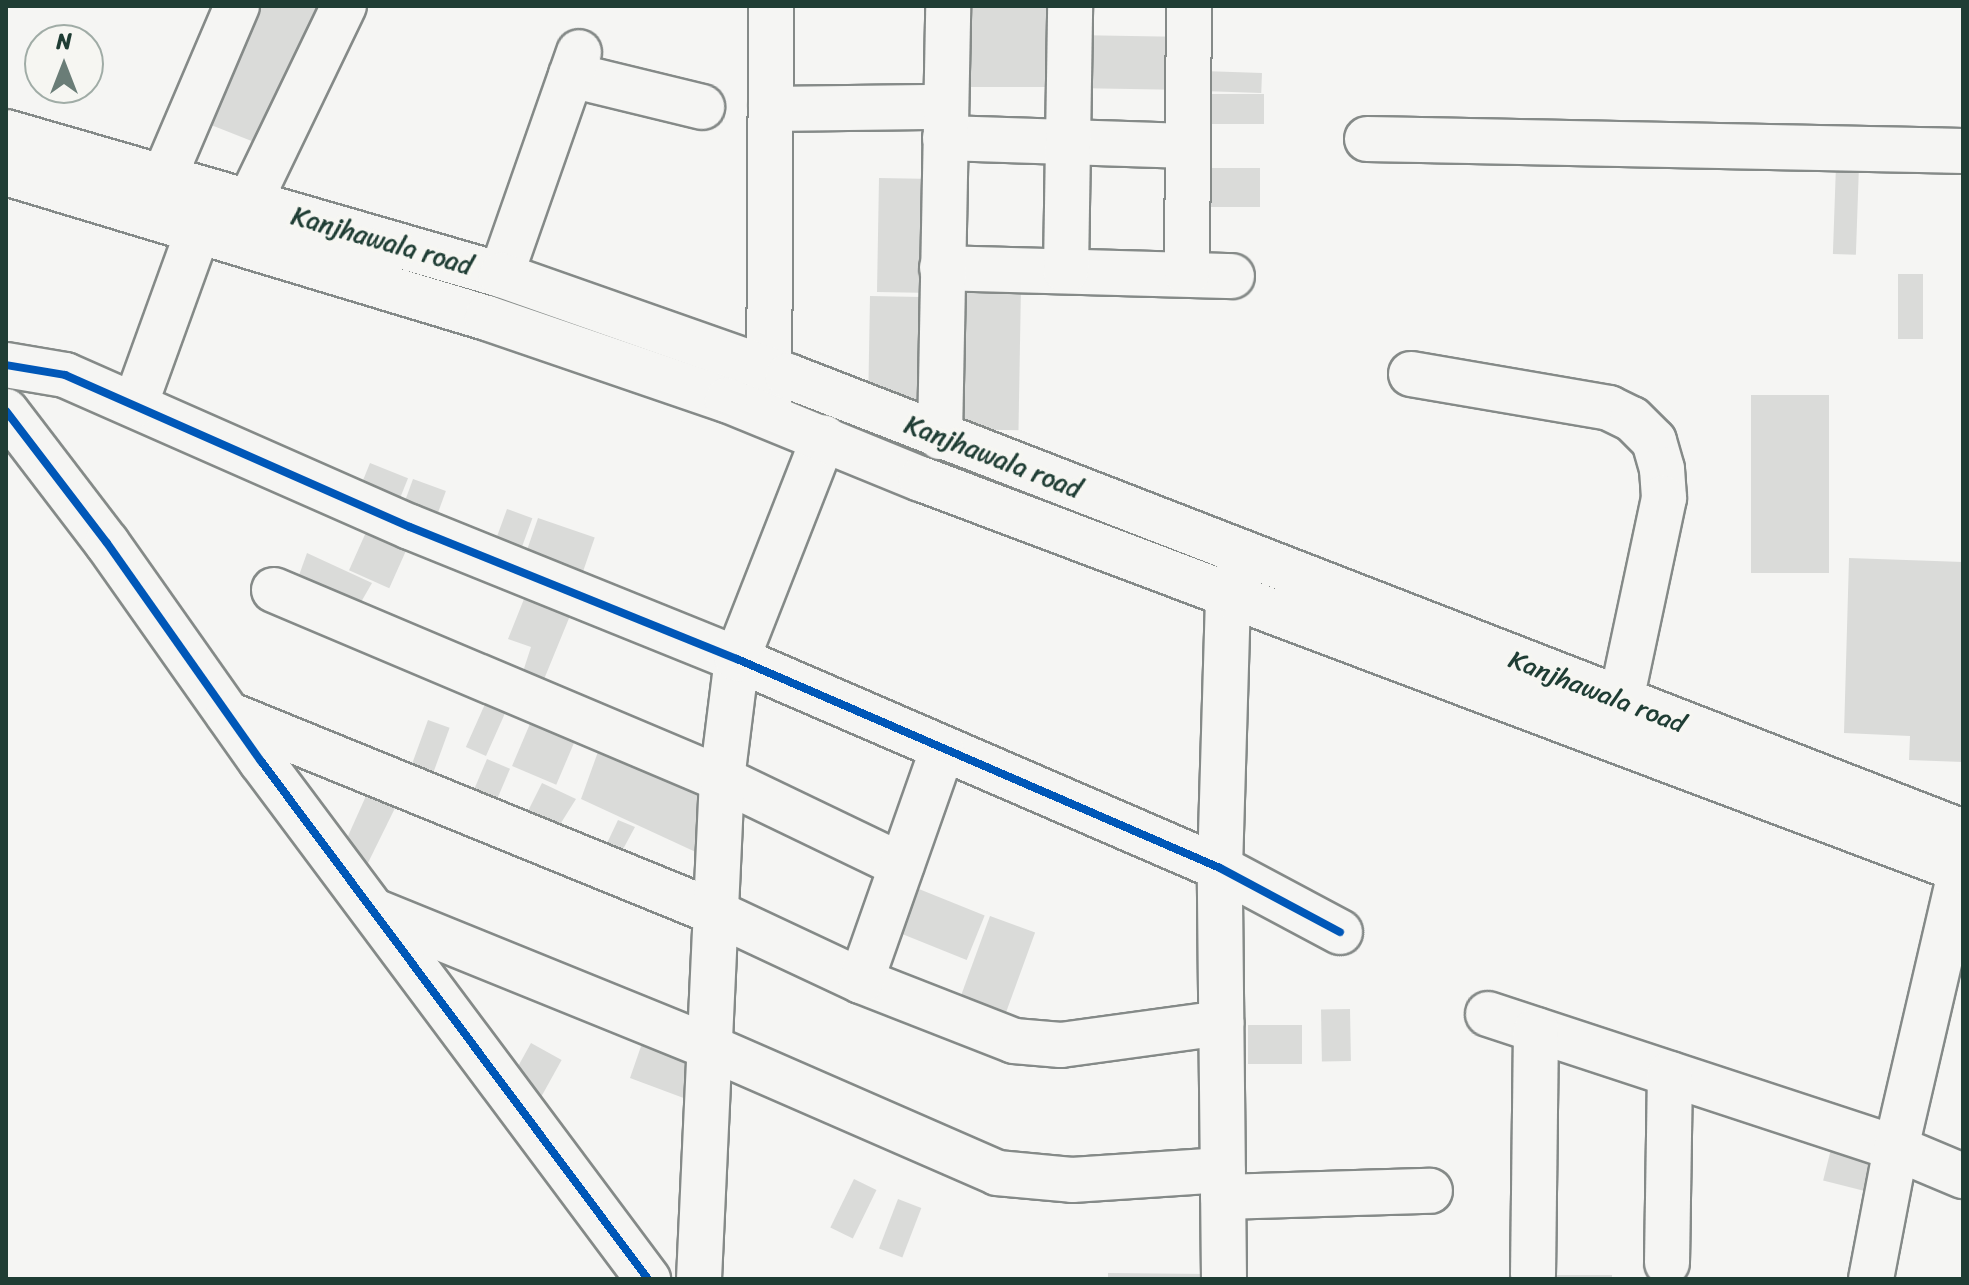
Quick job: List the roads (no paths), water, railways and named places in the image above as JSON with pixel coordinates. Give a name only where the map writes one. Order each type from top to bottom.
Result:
[{"type":"street","points":[[164,177],[237,6]]},
{"type":"street","points":[[249,203],[344,6]]},
{"type":"street","points":[[769,416],[771,6]]},
{"type":"street","points":[[940,437],[948,6]]},
{"type":"street","points":[[1066,271],[1070,6]]},
{"type":"street","points":[[1187,274],[1189,6]]},
{"type":"street","points":[[501,275],[575,64],[702,107]]},
{"type":"street","points":[[771,109],[945,122],[1070,144],[1188,146]]},
{"type":"street","name":"Kanjhawala road","points":[[6,132],[501,275],[770,370],[1621,701],[1962,858]]},
{"type":"street","points":[[1367,139],[1963,151]]},
{"type":"street","name":"Kanjhawala road","points":[[6,173],[199,228],[487,318],[769,416],[921,479],[1228,594],[1962,858]]},
{"type":"street","points":[[135,405],[199,228]]},
{"type":"street","points":[[942,268],[1232,276]]},
{"type":"street","points":[[6,365],[65,375],[410,527],[737,659],[942,751],[1220,868],[1340,932]]},
{"type":"street","points":[[1411,374],[1609,408],[1632,419],[1654,441],[1662,469],[1664,498],[1621,701]]},
{"type":"street","points":[[6,411],[107,543],[228,714],[648,1279]]},
{"type":"street","points":[[699,1279],[722,779],[737,659],[824,437]]},
{"type":"street","points":[[1224,1279],[1220,868],[1228,594],[1247,554]]},
{"type":"street","points":[[274,590],[722,779],[901,865]]},
{"type":"street","points":[[228,714],[714,912],[861,981],[1014,1041],[1061,1045],[1221,1023]]},
{"type":"street","points":[[861,981],[942,751]]},
{"type":"street","points":[[1871,1279],[1896,1148],[1962,858]]},
{"type":"street","points":[[374,911],[709,1047],[997,1173],[1072,1180],[1430,1191]]},
{"type":"street","points":[[1488,1014],[1896,1148],[1963,1176]]},
{"type":"street","points":[[1533,1275],[1536,1030]]},
{"type":"street","points":[[1667,1263],[1670,1074]]}]
